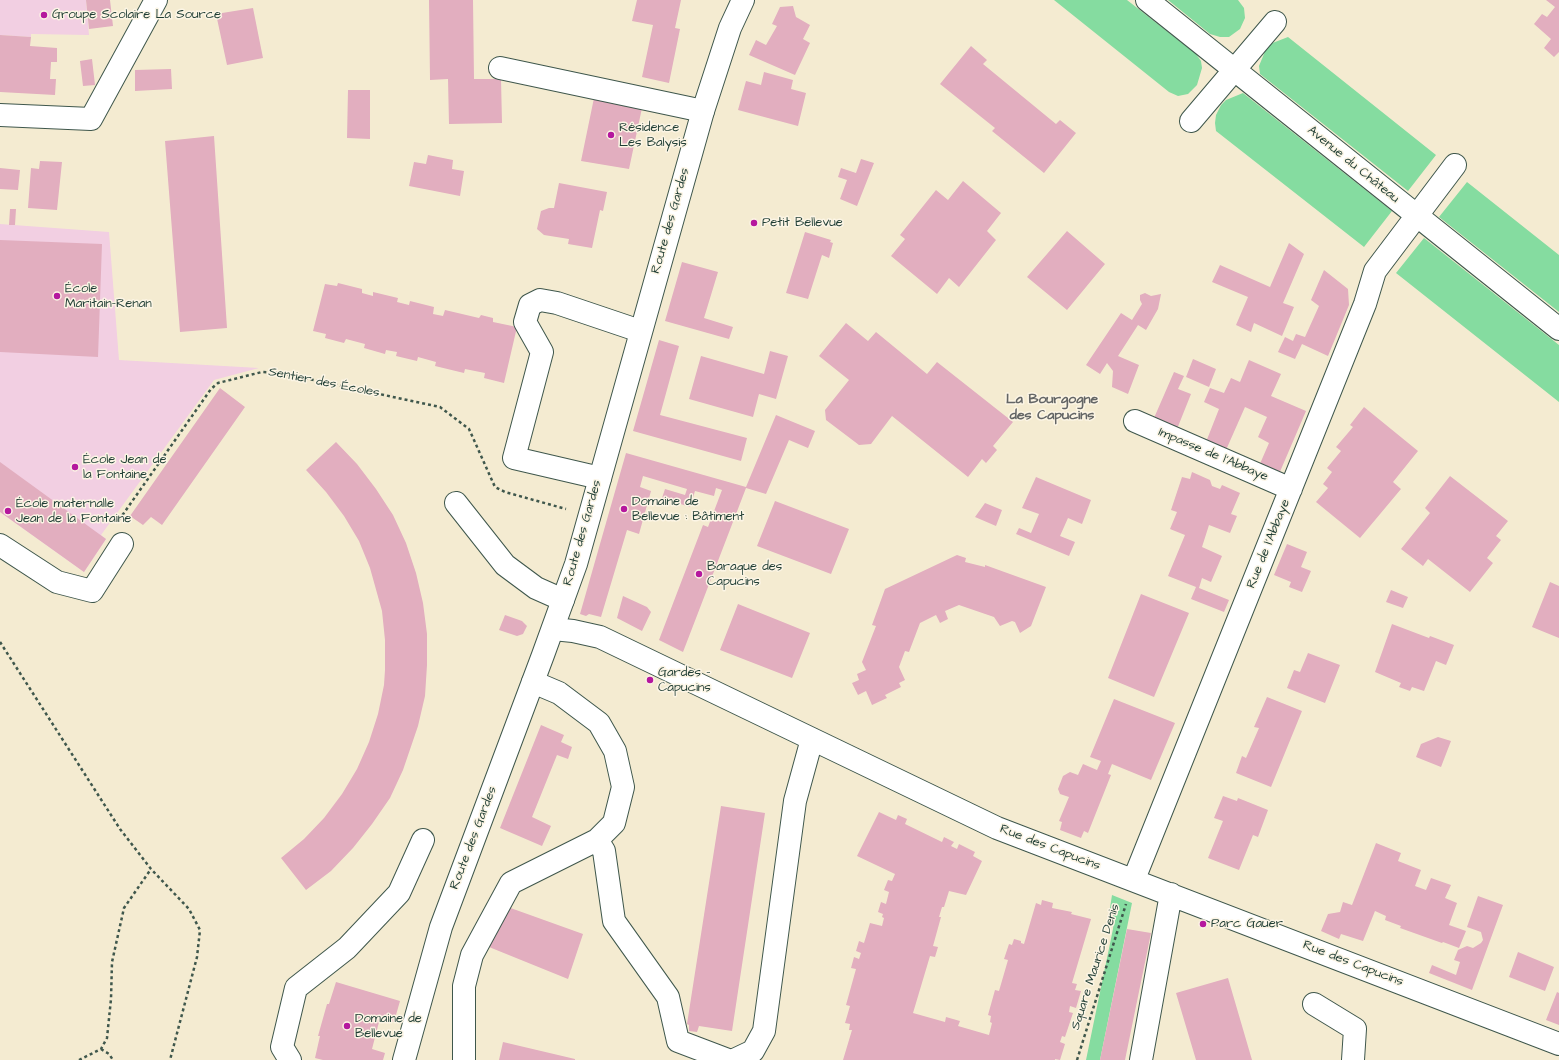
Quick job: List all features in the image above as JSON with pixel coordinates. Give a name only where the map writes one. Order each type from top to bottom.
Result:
[{"type":"street","points":[[0,115],[91,119],[156,0]]},
{"type":"street","name":"Route des Gardes","points":[[404,1060],[441,927],[576,564],[640,331],[703,112],[730,28],[743,0]]},
{"type":"street","name":"Avenue du Château","points":[[1147,0],[1559,329]]},
{"type":"street","points":[[1191,120],[1275,22]]},
{"type":"street","points":[[500,68],[703,112]]},
{"type":"street","name":"Rue de l'Abbaye","points":[[1134,880],[1365,304],[1375,271],[1455,165]]},
{"type":"street","points":[[600,478],[514,458],[542,352],[525,322],[530,305],[540,300],[558,303],[640,331]]},
{"type":"street","name":"Impasse de l'Abbaye","points":[[1135,421],[1291,488]]},
{"type":"street","points":[[456,503],[505,565],[536,588],[563,600]]},
{"type":"street","points":[[0,546],[57,582],[92,591],[122,544]]},
{"type":"street","name":"Rue des Capucins","points":[[553,629],[600,637],[997,828],[1559,1044]]},
{"type":"street","points":[[464,1060],[464,986],[472,955],[511,883],[598,840],[614,823],[623,787],[615,751],[599,723],[559,693],[533,682]]},
{"type":"street","points":[[734,1060],[753,1051],[764,1031],[795,801],[812,739]]},
{"type":"street","points":[[290,1060],[282,1047],[296,988],[347,948],[399,893],[423,840]]},
{"type":"street","points":[[598,840],[604,851],[614,921],[668,997],[678,1041],[728,1060]]},
{"type":"street","points":[[1141,1060],[1171,894]]},
{"type":"street","points":[[1314,1004],[1355,1029],[1353,1060]]},
{"type":"path","name":"Sentier des Écoles","points":[[122,544],[118,522],[211,389],[218,383],[262,372],[281,373],[440,407],[469,429],[495,487],[505,492],[589,515]]},
{"type":"path","points":[[0,642],[120,829],[152,868],[189,909],[200,930],[197,957],[170,1060]]},
{"type":"path","points":[[79,1060],[101,1050],[107,1038],[111,999],[112,962],[124,908],[152,868]]},
{"type":"path","name":"Square Maurice Denis","points":[[1077,1060],[1134,880]]},
{"type":"path","points":[[101,1050],[109,1054],[113,1060]]},
{"type":"shaded area","name":"Groupe Scolaire La Source","points":[[0,0],[86,0],[89,35],[31,34],[31,37],[0,35]]},
{"type":"shaded area","points":[[0,224],[109,232],[119,360],[259,368],[214,380],[101,535],[106,539],[84,572],[0,512]]},
{"type":"green space","points":[[1054,0],[1127,0],[1196,54],[1201,61],[1202,68],[1197,85],[1188,94],[1178,96],[1169,92]]},
{"type":"green space","points":[[1168,0],[1238,0],[1244,8],[1245,18],[1240,29],[1229,37],[1220,37],[1210,34]]},
{"type":"green space","points":[[1288,37],[1436,155],[1408,191],[1260,74],[1259,66],[1266,49],[1270,44]]},
{"type":"green space","points":[[1243,93],[1392,211],[1364,247],[1216,131],[1216,115],[1221,105],[1226,100]]},
{"type":"green space","points":[[1467,182],[1559,255],[1559,312],[1439,217]]},
{"type":"green space","points":[[1424,238],[1559,345],[1559,402],[1396,273]]},
{"type":"green space","points":[[1112,895],[1132,903],[1100,1060],[1086,1060],[1113,929],[1114,918],[1110,908]]},
{"type":"building","points":[[86,0],[110,0],[113,26],[89,29]]},
{"type":"building","points":[[429,0],[473,0],[474,79],[501,79],[502,123],[449,124],[448,79],[430,80]]},
{"type":"building","points":[[637,0],[681,0],[675,28],[680,29],[669,83],[642,77],[653,25],[632,21]]},
{"type":"building","points":[[1546,0],[1559,0],[1559,52],[1554,57],[1544,48],[1551,39],[1534,24],[1542,14],[1547,17],[1555,7]]},
{"type":"building","points":[[793,6],[796,17],[810,25],[803,39],[810,43],[795,75],[749,55],[756,40],[766,45],[777,26],[772,24],[780,7]]},
{"type":"building","points":[[253,8],[263,58],[227,65],[216,14]]},
{"type":"building","points":[[0,35],[31,37],[30,46],[57,48],[57,62],[51,62],[50,79],[56,79],[55,95],[0,92]]},
{"type":"building","points":[[971,46],[987,60],[983,64],[1056,124],[1060,120],[1076,133],[1044,173],[992,131],[995,128],[940,84]]},
{"type":"building","points":[[92,59],[95,85],[83,86],[80,61]]},
{"type":"building","points":[[171,69],[172,89],[135,91],[135,70]]},
{"type":"building","points":[[764,72],[793,80],[791,89],[806,93],[798,126],[738,110],[746,81],[761,85]]},
{"type":"building","points":[[348,90],[370,90],[370,139],[347,138]]},
{"type":"building","name":"Résidence Les Balysis","points":[[594,98],[642,108],[629,169],[581,161]]},
{"type":"building","points":[[214,136],[227,328],[180,332],[165,141]]},
{"type":"building","points":[[428,155],[453,160],[452,169],[464,171],[460,196],[409,186],[414,162],[426,164]]},
{"type":"building","points":[[861,159],[874,163],[857,206],[840,199],[847,180],[838,177],[841,168],[856,173]]},
{"type":"building","points":[[40,161],[62,162],[57,210],[28,208],[31,168],[39,169]]},
{"type":"building","points":[[0,168],[20,170],[18,190],[0,189]]},
{"type":"building","points":[[963,181],[1001,213],[987,231],[996,240],[959,287],[949,278],[937,294],[891,256],[905,239],[900,235],[936,190],[948,200]]},
{"type":"building","points":[[559,183],[607,192],[603,211],[600,210],[592,248],[568,244],[569,239],[544,235],[537,229],[541,211],[554,208]]},
{"type":"building","points":[[10,209],[16,209],[15,225],[9,225]]},
{"type":"building","points":[[1067,231],[1105,264],[1067,310],[1027,277]]},
{"type":"building","points":[[805,232],[831,240],[830,242],[833,243],[829,258],[822,255],[808,299],[786,293]]},
{"type":"building","points":[[0,240],[102,244],[98,357],[0,352]]},
{"type":"building","points":[[1289,243],[1304,254],[1283,303],[1294,307],[1282,336],[1254,323],[1251,332],[1236,325],[1248,297],[1212,282],[1220,265],[1270,287]]},
{"type":"building","points":[[682,262],[718,272],[704,318],[733,327],[729,339],[665,321]]},
{"type":"building","points":[[1324,270],[1348,289],[1349,305],[1328,356],[1302,344],[1295,359],[1278,352],[1285,337],[1293,341],[1296,334],[1305,337],[1319,306],[1311,300]]},
{"type":"building","points":[[338,283],[362,289],[362,293],[373,296],[373,292],[398,298],[397,302],[409,305],[410,301],[434,307],[433,314],[443,316],[445,310],[479,318],[481,315],[493,318],[493,322],[517,327],[504,383],[484,378],[485,373],[465,369],[464,373],[435,366],[436,362],[418,357],[417,361],[396,356],[397,352],[386,350],[385,354],[364,348],[365,344],[346,339],[344,343],[325,338],[326,334],[313,331],[325,284],[337,286]]},
{"type":"building","points":[[1145,293],[1151,296],[1161,294],[1158,309],[1146,330],[1138,325],[1118,356],[1139,365],[1128,394],[1112,387],[1113,371],[1107,363],[1100,374],[1086,365],[1121,313],[1132,320],[1142,304],[1140,295]]},
{"type":"building","points":[[846,323],[868,341],[876,332],[927,374],[937,362],[1013,422],[993,446],[997,450],[986,463],[982,459],[968,477],[892,416],[871,444],[859,445],[826,420],[825,410],[849,380],[819,356]]},
{"type":"building","points":[[659,340],[679,346],[660,415],[747,438],[741,461],[633,431]]},
{"type":"building","points":[[770,351],[788,356],[776,399],[759,394],[753,417],[689,399],[701,356],[764,374]]},
{"type":"building","points":[[1193,359],[1216,369],[1209,387],[1186,377]]},
{"type":"building","points":[[1249,360],[1281,374],[1271,396],[1306,411],[1279,474],[1259,466],[1269,443],[1258,437],[1267,417],[1245,407],[1226,450],[1206,442],[1219,409],[1204,402],[1210,388],[1224,393],[1231,378],[1240,382]]},
{"type":"building","points":[[1174,372],[1184,376],[1178,389],[1191,394],[1177,429],[1154,418]]},
{"type":"building","points":[[220,388],[245,407],[162,525],[151,517],[143,525],[130,516]]},
{"type":"building","points":[[1364,407],[1418,451],[1393,482],[1401,489],[1360,538],[1316,502],[1328,488],[1323,484],[1332,472],[1327,468],[1341,451],[1336,447],[1353,427],[1350,425]]},
{"type":"building","name":"Baraque des Capucins","points":[[776,415],[815,431],[808,448],[789,440],[766,494],[746,488],[683,652],[659,640],[703,525],[708,527],[722,490],[716,488],[714,496],[695,491],[690,507],[662,498],[665,489],[685,495],[687,489],[643,476],[640,487],[651,491],[639,534],[627,530],[601,617],[589,614],[586,616],[580,614],[626,453],[746,487]]},
{"type":"building","points":[[336,442],[357,464],[376,489],[393,515],[406,543],[416,573],[423,603],[427,634],[425,696],[418,726],[403,770],[390,798],[353,848],[331,871],[306,890],[281,858],[304,839],[324,818],[342,794],[357,769],[369,742],[378,714],[384,685],[385,640],[382,611],[370,568],[359,541],[344,516],[326,492],[306,470]]},
{"type":"building","points":[[0,462],[106,539],[84,572],[0,512]]},
{"type":"building","points":[[1192,472],[1210,480],[1212,486],[1220,489],[1222,485],[1240,493],[1231,514],[1237,516],[1230,533],[1209,525],[1202,547],[1222,556],[1211,582],[1202,578],[1199,588],[1229,600],[1224,612],[1191,599],[1196,587],[1168,576],[1185,535],[1170,529],[1177,512],[1171,510],[1182,477],[1190,479]]},
{"type":"building","points":[[1450,476],[1508,521],[1496,536],[1501,540],[1487,558],[1493,563],[1470,592],[1428,559],[1423,566],[1401,549],[1430,513],[1425,508]]},
{"type":"building","points":[[1036,477],[1091,500],[1082,524],[1068,518],[1060,536],[1075,542],[1069,556],[1016,534],[1019,528],[1031,533],[1039,514],[1022,508]]},
{"type":"building","points":[[775,501],[849,529],[831,574],[757,546]]},
{"type":"building","points":[[985,503],[1002,510],[996,526],[975,517]]},
{"type":"building","points":[[1287,544],[1307,552],[1301,567],[1311,571],[1302,592],[1289,587],[1291,582],[1274,575]]},
{"type":"building","points":[[957,555],[966,558],[965,562],[985,567],[985,565],[1046,587],[1031,626],[1020,633],[1015,622],[1012,621],[1000,626],[994,617],[959,605],[945,611],[948,619],[940,623],[936,615],[920,623],[909,652],[905,651],[899,667],[905,680],[899,683],[901,687],[885,695],[887,698],[872,705],[866,691],[858,695],[852,683],[859,680],[857,674],[866,670],[862,662],[876,626],[872,625],[885,589]]},
{"type":"building","points":[[1550,582],[1559,586],[1559,638],[1532,627]]},
{"type":"building","points":[[1391,590],[1408,597],[1403,608],[1386,602]]},
{"type":"building","points":[[1141,594],[1189,613],[1154,697],[1108,678]]},
{"type":"building","points":[[623,596],[647,607],[651,612],[642,631],[617,618]]},
{"type":"building","points":[[738,604],[810,633],[792,678],[720,650]]},
{"type":"building","points":[[505,615],[522,621],[527,626],[523,634],[517,636],[499,630]]},
{"type":"building","points":[[1392,624],[1429,638],[1430,636],[1454,645],[1446,665],[1436,661],[1424,691],[1412,687],[1410,691],[1399,687],[1401,683],[1375,672]]},
{"type":"building","points":[[1308,653],[1340,665],[1325,703],[1287,688],[1294,670],[1300,672]]},
{"type":"building","points":[[1267,697],[1302,711],[1271,787],[1236,773],[1242,756],[1246,758],[1259,728],[1254,727]]},
{"type":"building","points":[[1114,699],[1175,723],[1151,780],[1112,764],[1108,774],[1111,775],[1088,833],[1084,831],[1081,838],[1060,830],[1062,822],[1059,821],[1069,797],[1060,794],[1058,789],[1063,776],[1070,772],[1078,775],[1083,764],[1097,770],[1101,761],[1090,757]]},
{"type":"building","points":[[541,725],[564,735],[561,742],[572,747],[568,759],[557,755],[532,817],[551,826],[542,846],[500,828]]},
{"type":"building","points":[[1438,737],[1451,741],[1441,767],[1416,757],[1421,744]]},
{"type":"building","points":[[1223,796],[1237,801],[1238,798],[1268,810],[1258,837],[1253,835],[1239,870],[1208,858],[1223,821],[1214,818]]},
{"type":"building","points":[[721,806],[765,813],[732,1031],[699,1026],[697,1032],[689,1031],[689,1025],[687,1024]]},
{"type":"building","points":[[879,812],[896,820],[898,815],[907,819],[905,824],[942,842],[944,837],[954,842],[951,846],[957,849],[959,844],[975,852],[973,856],[982,861],[966,895],[949,891],[939,917],[941,917],[933,946],[938,947],[935,957],[930,956],[913,1013],[945,1022],[946,1017],[960,1021],[958,1026],[989,1035],[992,1023],[990,1022],[991,1016],[988,1015],[995,990],[999,991],[1008,960],[1004,959],[1009,944],[1012,945],[1014,939],[1021,941],[1021,943],[1024,944],[1036,903],[1041,905],[1042,900],[1053,903],[1052,908],[1072,912],[1071,914],[1091,919],[1072,983],[1077,984],[1075,990],[1081,991],[1076,1008],[1070,1006],[1069,1012],[1073,1013],[1065,1037],[1062,1036],[1060,1042],[1065,1044],[1060,1060],[843,1060],[852,1030],[849,1030],[850,1024],[845,1023],[850,1006],[846,1005],[856,969],[851,968],[854,957],[859,959],[861,953],[856,951],[859,941],[864,943],[870,923],[882,926],[884,918],[882,917],[883,914],[878,912],[881,902],[886,904],[889,892],[884,890],[888,880],[892,881],[895,874],[857,856]]},
{"type":"building","points":[[1376,843],[1401,853],[1398,861],[1421,870],[1415,886],[1426,890],[1431,878],[1451,885],[1445,898],[1457,903],[1449,925],[1466,931],[1459,948],[1400,928],[1401,926],[1385,920],[1386,916],[1375,911],[1363,941],[1341,934],[1339,939],[1321,931],[1328,914],[1340,912],[1343,902],[1352,905]]},
{"type":"building","points":[[1478,896],[1503,905],[1472,990],[1429,973],[1432,965],[1456,975],[1460,962],[1454,960],[1458,950],[1467,946],[1473,948],[1483,940],[1481,932],[1467,927]]},
{"type":"building","points":[[505,906],[583,934],[568,979],[489,947]]},
{"type":"building","points":[[1127,929],[1151,933],[1125,1060],[1100,1060]]},
{"type":"building","points":[[1518,952],[1554,967],[1545,991],[1509,977]]},
{"type":"building","points":[[1228,978],[1252,1060],[1196,1060],[1176,993]]},
{"type":"building","points":[[336,982],[400,1001],[394,1022],[380,1018],[372,1049],[385,1053],[383,1060],[323,1060],[315,1058],[320,1036],[318,1036],[327,1004],[329,1004]]},
{"type":"building","points":[[1557,992],[1559,993],[1559,1025],[1546,1020]]},
{"type":"building","points":[[503,1042],[575,1059],[575,1060],[499,1060]]},
{"type":"place","name":"Groupe Scolaire La Source","points":[[44,15]]},
{"type":"place","name":"Résidence Les Balysis","points":[[611,135]]},
{"type":"place","name":"Petit Bellevue","points":[[754,223]]},
{"type":"place","name":"École Maritain-Renan","points":[[57,296]]},
{"type":"place","name":"École Jean de la Fontaine","points":[[75,467]]},
{"type":"place","name":"Domaine de Bellevue : Bâtiment","points":[[624,509]]},
{"type":"place","name":"École maternalle Jean de la Fontaine","points":[[8,511]]},
{"type":"place","name":"Baraque des Capucins","points":[[699,574]]},
{"type":"place","name":"Gardes - Capucins","points":[[650,680]]},
{"type":"place","name":"Parc Gauer","points":[[1203,924]]},
{"type":"place","name":"Domaine de Bellevue","points":[[347,1026]]},
{"type":"district","name":"La Bourgogne des Capucins","points":[[1052,408]]}]
